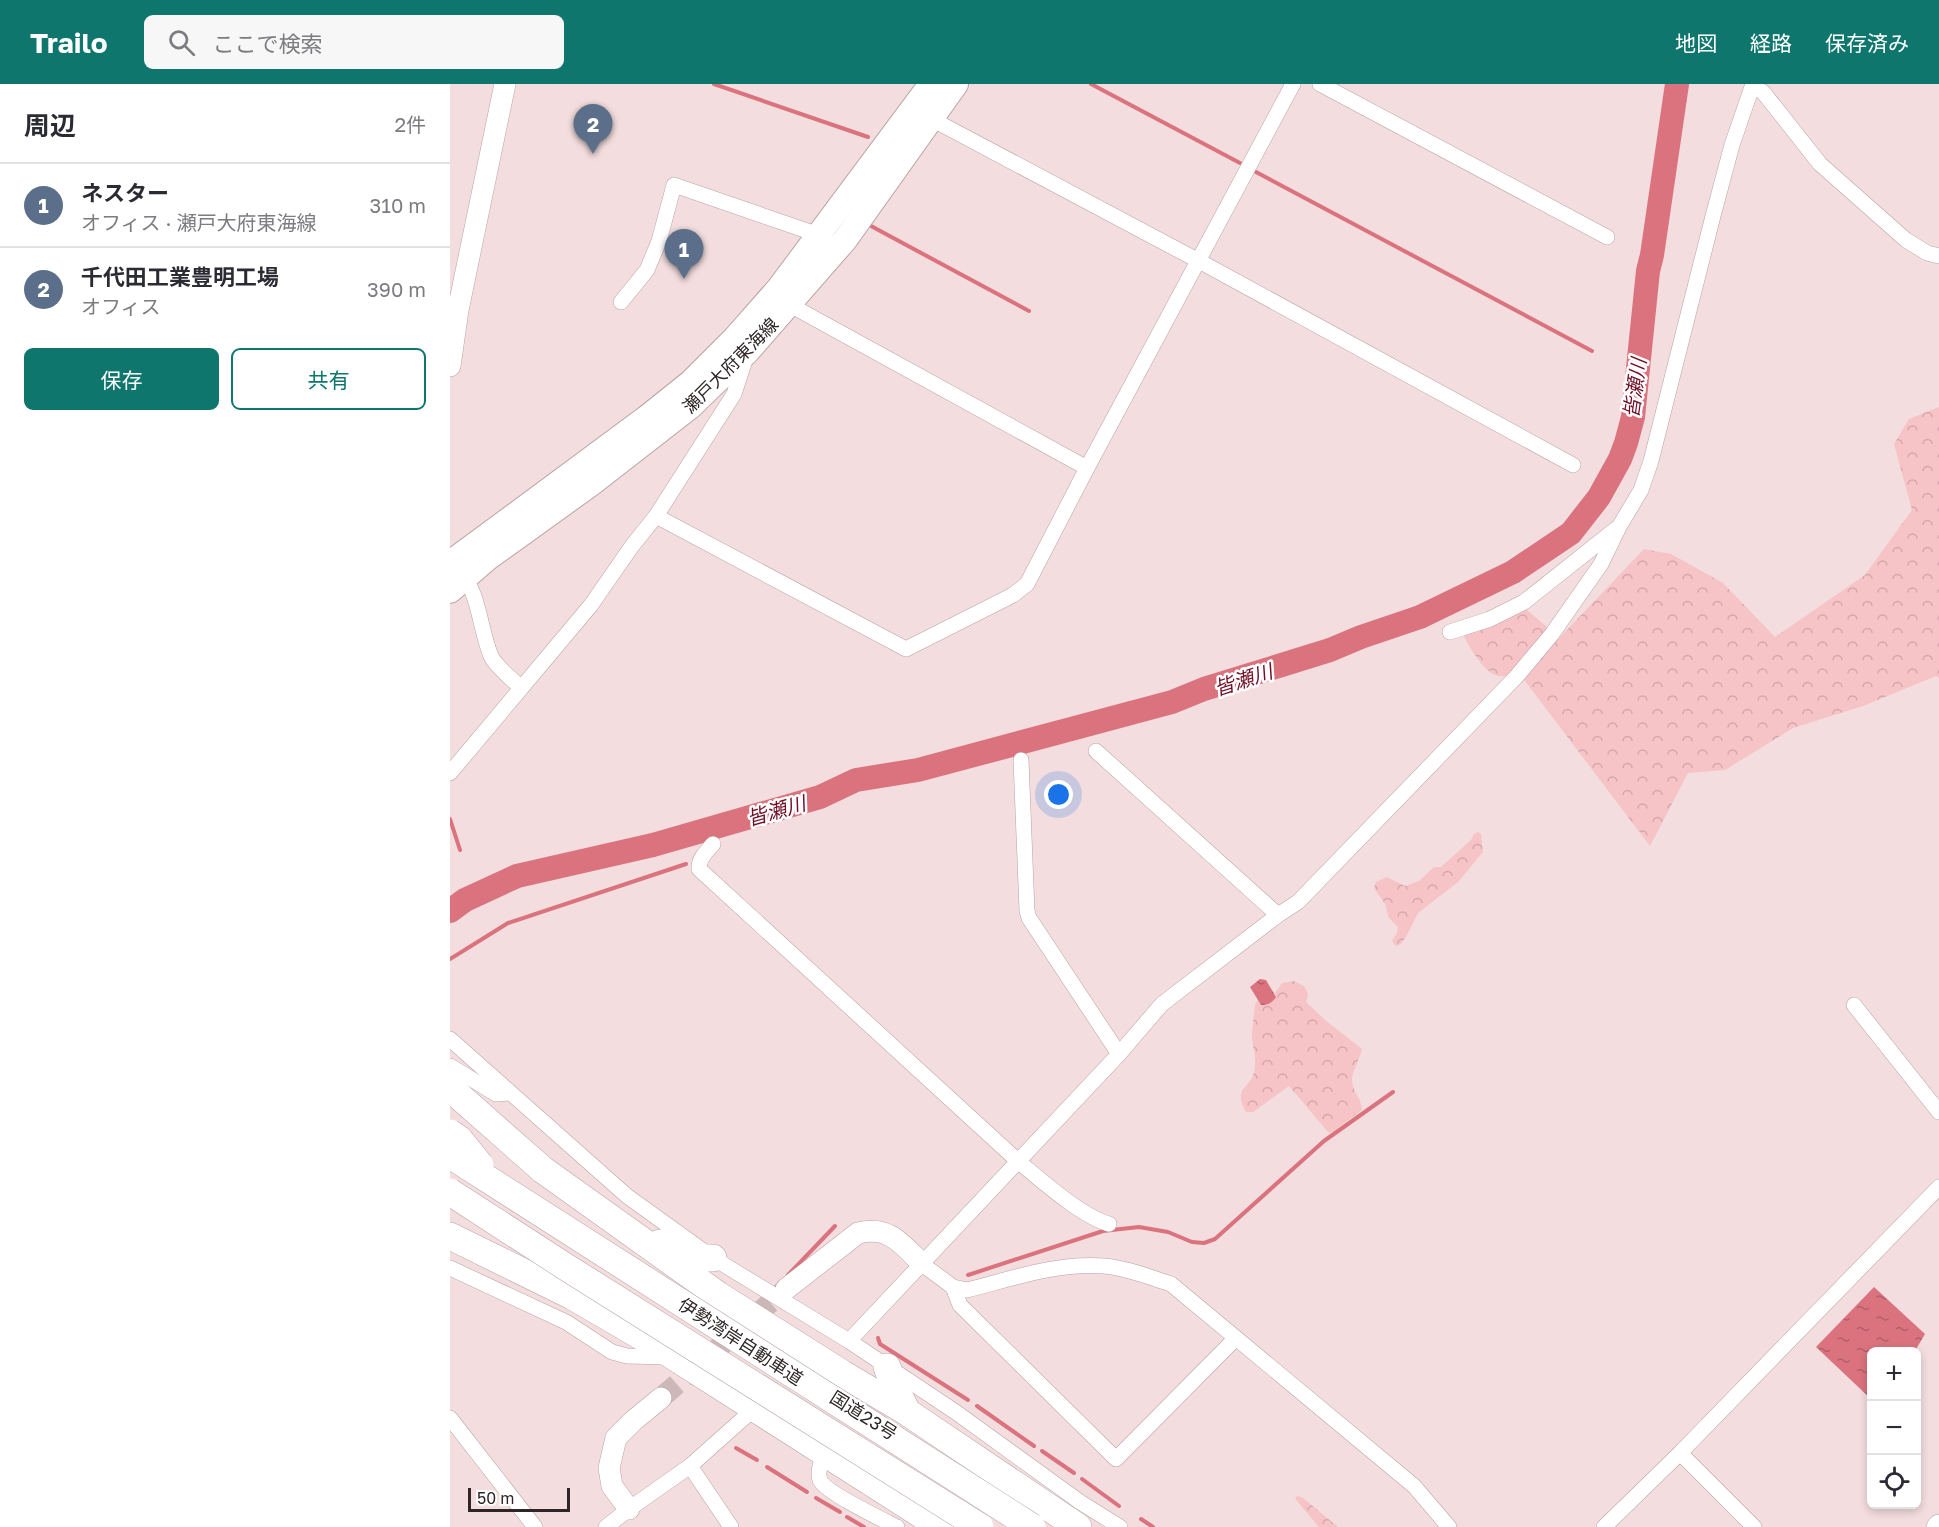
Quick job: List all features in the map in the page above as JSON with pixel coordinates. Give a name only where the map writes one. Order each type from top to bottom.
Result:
[{"type":"highway","points":[[450,1088],[543,1170],[717,1295],[907,1412],[1078,1527]]},
{"type":"highway","points":[[450,1133],[459,1139],[493,1181]]},
{"type":"highway","name":"国道23号","points":[[450,1140],[592,1241],[1041,1527]]},
{"type":"highway","name":"伊勢湾岸自動車道","points":[[450,1155],[1032,1527]]},
{"type":"highway","name":"伊勢湾岸自動車道","points":[[450,1192],[980,1527]]},
{"type":"highway","name":"国道23号","points":[[450,1202],[971,1527]]},
{"type":"highway","points":[[450,1208],[569,1269]]},
{"type":"highway","points":[[615,1223],[675,1250],[701,1258],[713,1258]]},
{"type":"highway","points":[[450,1236],[572,1296],[676,1357],[941,1527]]},
{"type":"highway","points":[[887,1367],[907,1412]]},
{"type":"main road","name":"瀬戸大府東海線","points":[[454,574],[488,558],[591,484],[690,406],[748,351],[845,240],[922,114],[931,84]]},
{"type":"main road","name":"瀬戸大府東海線","points":[[454,574],[691,382],[735,338],[779,288],[819,235],[922,114],[956,84]]},
{"type":"street","points":[[450,366],[454,309],[505,84]]},
{"type":"street","points":[[656,516],[906,649],[1013,595],[1027,584],[1293,84]]},
{"type":"street","points":[[1320,84],[1607,237]]},
{"type":"street","points":[[849,1341],[1019,1162],[1162,1004],[1298,902],[1516,677],[1552,634],[1601,564],[1618,527],[1641,490],[1651,461],[1715,206],[1732,145],[1753,85],[1763,92],[1820,164],[1906,240],[1927,253],[1939,256]]},
{"type":"street","points":[[922,114],[1199,261],[1573,465]]},
{"type":"street","points":[[621,302],[646,270],[659,241],[674,185],[819,235]]},
{"type":"street","points":[[790,304],[1087,468]]},
{"type":"street","points":[[450,773],[591,605],[656,516],[734,394],[748,351]]},
{"type":"street","points":[[1450,632],[1490,619],[1524,602],[1618,527]]},
{"type":"street","points":[[454,574],[474,600],[492,659],[521,688]]},
{"type":"street","points":[[1096,751],[1278,915]]},
{"type":"street","points":[[1021,760],[1029,918],[1119,1054]]},
{"type":"street","points":[[713,844],[702,856],[699,869],[1019,1162],[1050,1188],[1097,1221],[1109,1224]]},
{"type":"street","points":[[1854,1005],[1939,1112]]},
{"type":"street","points":[[450,1039],[627,1196],[713,1258],[849,1341],[957,1413],[1080,1502],[1120,1527]]},
{"type":"street","points":[[450,1066],[496,1094],[509,1093]]},
{"type":"street","points":[[1604,1527],[1680,1453],[1939,1187]]},
{"type":"street","points":[[786,1290],[858,1233],[870,1230],[890,1234],[922,1264],[953,1287],[967,1290],[1062,1267],[1103,1266],[1131,1270],[1171,1284],[1414,1486],[1449,1527]]},
{"type":"street","points":[[450,1268],[566,1322],[612,1352],[627,1356],[676,1357]]},
{"type":"street","points":[[953,1287],[960,1305],[1116,1459],[1236,1338]]},
{"type":"street","points":[[629,1509],[612,1486],[609,1468],[613,1446],[616,1438],[660,1398]]},
{"type":"street","points":[[606,1527],[690,1466],[755,1408]]},
{"type":"street","points":[[450,1418],[536,1527]]},
{"type":"street","points":[[825,1453],[821,1461],[819,1477],[822,1484],[848,1501],[897,1527]]},
{"type":"street","points":[[1680,1453],[1754,1527]]},
{"type":"street","points":[[690,1466],[731,1527]]},
{"type":"green space","points":[[1939,407],[1939,678],[1936,676],[1863,706],[1793,728],[1725,770],[1688,773],[1650,846],[1525,681],[1524,675],[1644,549],[1671,554],[1723,583],[1775,637],[1865,575],[1912,510],[1894,444],[1909,419]]},
{"type":"green space","points":[[1520,609],[1527,610],[1547,627],[1547,631],[1514,675],[1495,675],[1481,663],[1464,636]]},
{"type":"green space","points":[[1478,832],[1481,834],[1483,852],[1458,882],[1418,913],[1401,944],[1396,946],[1392,941],[1398,927],[1389,918],[1385,904],[1374,888],[1376,882],[1387,877],[1405,886],[1419,881],[1434,867],[1441,867]]},
{"type":"green space","points":[[1294,981],[1304,986],[1308,994],[1306,1002],[1362,1049],[1352,1083],[1362,1110],[1331,1133],[1289,1086],[1253,1112],[1246,1112],[1242,1104],[1242,1092],[1254,1074],[1255,1056],[1252,1038],[1255,1005],[1258,1000],[1262,1005],[1276,997],[1275,993],[1282,983]]},
{"type":"green space","points":[[1298,1496],[1338,1527],[1319,1527],[1297,1501],[1295,1498]]},
{"type":"water","points":[[1260,979],[1266,980],[1276,997],[1266,1005],[1261,1005],[1250,987]]},
{"type":"water","points":[[1874,1287],[1925,1334],[1917,1347],[1867,1347],[1867,1395],[1816,1347]]},
{"type":"waterway","points":[[714,84],[868,137]]},
{"type":"waterway","points":[[1091,84],[1240,163]]},
{"type":"waterway","name":"皆瀬川","points":[[450,911],[465,900],[517,876],[653,845],[820,797],[856,780],[918,770],[1172,702],[1204,689],[1330,650],[1420,617],[1513,572],[1571,533],[1599,497],[1620,459],[1633,417],[1648,271],[1677,84]]},
{"type":"waterway","points":[[1256,172],[1592,351]]},
{"type":"waterway","points":[[871,226],[1029,311]]},
{"type":"waterway","points":[[450,819],[460,850]]},
{"type":"waterway","points":[[450,959],[508,923],[686,864]]},
{"type":"waterway","points":[[968,1275],[1103,1231],[1139,1227],[1168,1232],[1192,1242],[1204,1243],[1215,1239],[1324,1141],[1393,1092]]},
{"type":"waterway","points":[[788,1275],[835,1226]]},
{"type":"waterway","points":[[878,1338],[880,1344],[968,1400]]},
{"type":"waterway","points":[[977,1406],[1034,1446]]},
{"type":"waterway","points":[[736,1448],[757,1460]]},
{"type":"waterway","points":[[1042,1451],[1074,1473]]},
{"type":"waterway","points":[[767,1467],[807,1492]]},
{"type":"waterway","points":[[1082,1479],[1119,1506]]},
{"type":"waterway","points":[[816,1498],[840,1512]]},
{"type":"waterway","points":[[847,1517],[864,1527]]},
{"type":"waterway","points":[[1141,1519],[1153,1527]]},
{"type":"tunnel","points":[[661,1398],[786,1289]]},
{"type":"place","name":"千代田工業豊明工場","points":[[593,154]]},
{"type":"place","name":"ネスター","points":[[684,279]]}]
